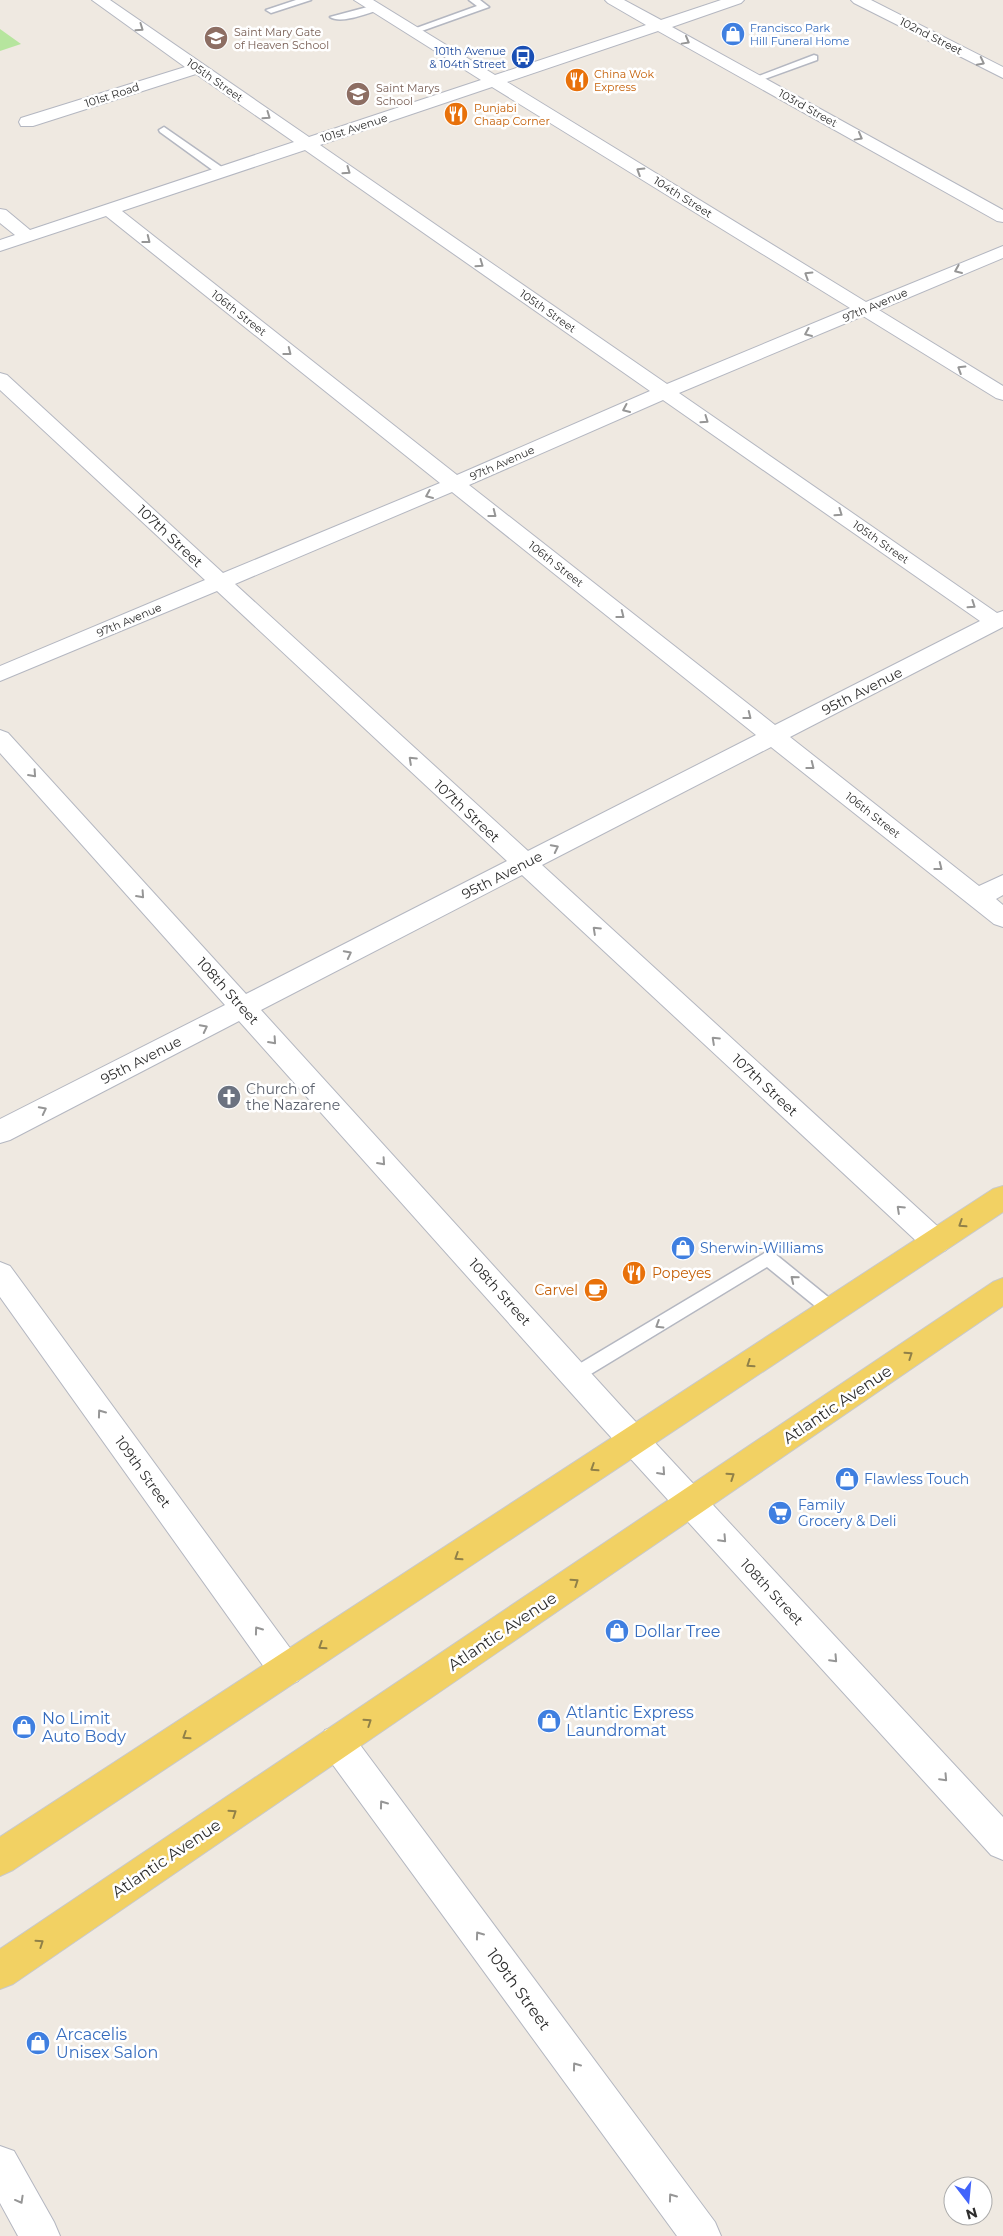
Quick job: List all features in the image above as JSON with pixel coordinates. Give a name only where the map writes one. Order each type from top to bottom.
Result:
[{"type":"main road","points":[[0,1858],[1003,1197]]},
{"type":"main road","name":"Atlantic Avenue","points":[[0,1970],[1003,1290]]},
{"type":"street","name":"105th Street","points":[[100,0],[665,392],[1000,620]]},
{"type":"street","name":"103rd Street","points":[[613,0],[1003,217]]},
{"type":"street","name":"101st Avenue","points":[[0,246],[736,0]]},
{"type":"street","name":"102nd Street","points":[[859,0],[1003,73]]},
{"type":"street","name":"104th Street","points":[[368,4],[1003,394]]},
{"type":"street","name":"101st Road","points":[[27,122],[198,68]]},
{"type":"street","name":"106th Street","points":[[109,210],[1003,918]]},
{"type":"street","points":[[0,214],[28,237]]},
{"type":"street","name":"97th Avenue","points":[[0,674],[455,484],[665,392],[1003,251]]},
{"type":"street","name":"107th Street","points":[[0,379],[936,1242]]},
{"type":"street","name":"95th Avenue","points":[[0,1132],[1000,620]]},
{"type":"street","name":"108th Street","points":[[0,738],[690,1503],[1003,1843]]},
{"type":"street","points":[[978,898],[1003,884]]},
{"type":"street","name":"109th Street","points":[[0,1274],[286,1670]]},
{"type":"street","name":"109th Street","points":[[337,1742],[701,2236]]},
{"type":"street","points":[[0,2164],[40,2236]]},
{"type":"lane","points":[[271,10],[306,0]]},
{"type":"lane","points":[[413,31],[484,7],[474,0]]},
{"type":"lane","points":[[335,17],[356,14],[368,4]]},
{"type":"lane","points":[[756,79],[814,58]]},
{"type":"lane","points":[[164,130],[222,172]]},
{"type":"lane","points":[[575,1375],[768,1258],[832,1310]]},
{"type":"green space","points":[[0,29],[21,44],[0,51]]},
{"type":"place","name":"Francisco Park Hill Funeral Home","points":[[733,34]]},
{"type":"place","name":"Saint Mary Gate of Heaven School","points":[[216,38]]},
{"type":"place","name":"101th Avenue & 104th Street","points":[[523,57]]},
{"type":"place","name":"China Wok Express","points":[[577,80]]},
{"type":"place","name":"Saint Marys School","points":[[358,94]]},
{"type":"place","name":"Punjabi Chaap Corner","points":[[456,114]]},
{"type":"place","name":"Church of the Nazarene","points":[[229,1097]]},
{"type":"place","name":"Sherwin-Williams","points":[[683,1248]]},
{"type":"place","name":"Popeyes","points":[[634,1273]]},
{"type":"place","name":"Carvel","points":[[596,1290]]},
{"type":"place","name":"Flawless Touch","points":[[847,1479]]},
{"type":"place","name":"Family Grocery & Deli","points":[[780,1513]]},
{"type":"place","name":"Dollar Tree","points":[[617,1631]]},
{"type":"place","name":"Atlantic Express Laundromat","points":[[549,1721]]},
{"type":"place","name":"No Limit Auto Body","points":[[24,1727]]},
{"type":"place","name":"Arcacelis Unisex Salon","points":[[38,2043]]}]
